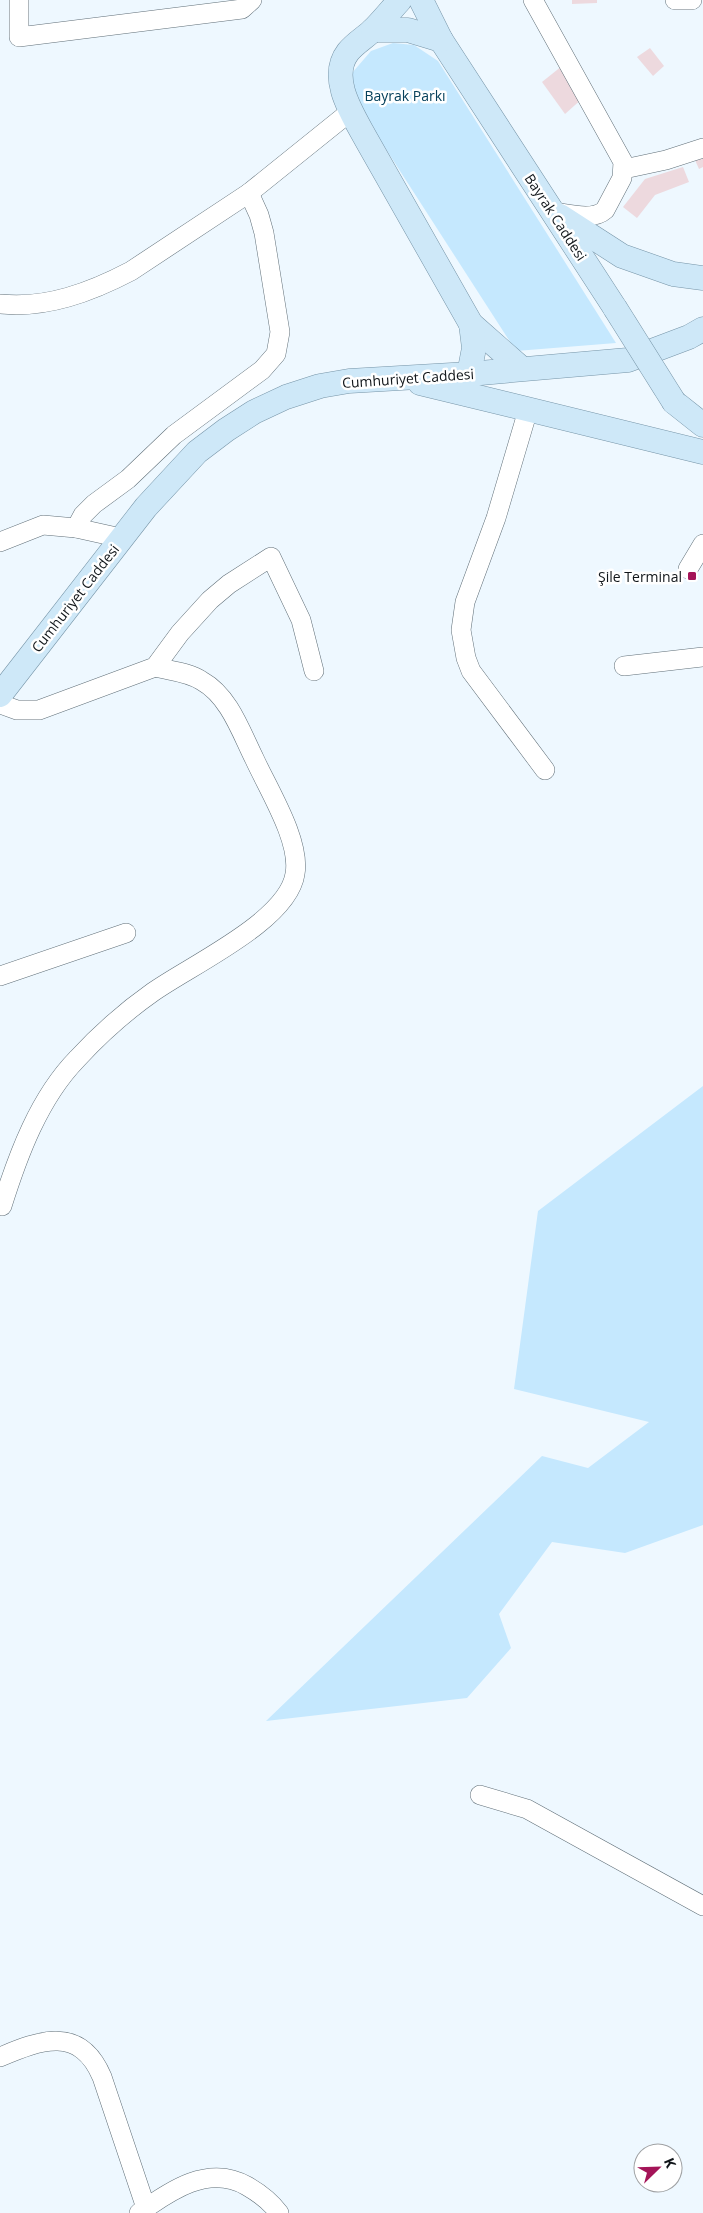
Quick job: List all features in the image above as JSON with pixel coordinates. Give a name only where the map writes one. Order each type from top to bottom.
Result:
[{"type":"main road","points":[[400,0],[373,30],[346,54],[341,69],[341,86],[351,111],[471,324],[521,368]]},
{"type":"main road","points":[[373,30],[423,3]]},
{"type":"main road","name":"Bayrak Caddesi","points":[[423,3],[442,40],[674,402],[703,425]]},
{"type":"main road","points":[[373,30],[408,30],[442,40]]},
{"type":"main road","points":[[553,212],[622,256],[673,274],[703,278]]},
{"type":"main road","points":[[469,374],[474,348],[471,324]]},
{"type":"main road","name":"Cumhuriyet Caddesi","points":[[0,695],[146,507],[198,452],[226,430],[254,412],[286,397],[320,386],[349,381],[469,374],[628,360],[688,337],[703,329]]},
{"type":"main road","points":[[399,377],[703,452]]},
{"type":"street","points":[[19,0],[19,37],[242,9],[252,0]]},
{"type":"street","points":[[534,0],[619,151],[624,169],[614,194],[601,214],[588,216],[553,212]]},
{"type":"street","points":[[676,0],[692,0]]},
{"type":"street","points":[[0,304],[26,304],[66,298],[110,282],[131,271],[249,193],[351,111]]},
{"type":"street","points":[[624,169],[666,160],[703,148]]},
{"type":"street","points":[[76,528],[83,515],[94,504],[128,479],[174,435],[262,370],[276,354],[280,332],[264,234],[259,215],[249,193]]},
{"type":"street","points":[[528,410],[496,518],[465,602],[461,630],[466,658],[471,671],[545,770]]},
{"type":"street","points":[[0,542],[43,525],[76,528],[121,538]]},
{"type":"street","points":[[688,569],[703,544]]},
{"type":"street","points":[[0,704],[17,710],[40,710],[155,667],[180,633],[210,600],[228,584],[271,557],[300,620],[314,671]]},
{"type":"street","points":[[624,666],[703,657]]},
{"type":"street","points":[[0,1205],[2,1206],[22,1149],[35,1122],[47,1100],[75,1061],[108,1028],[153,992],[251,930],[284,900],[293,883],[297,862],[291,838],[239,728],[222,699],[202,680],[155,667]]},
{"type":"street","points":[[0,976],[126,933]]},
{"type":"street","points":[[480,1795],[527,1809],[703,1906]]},
{"type":"street","points":[[0,2057],[35,2043],[53,2040],[70,2043],[86,2052],[93,2059],[102,2077],[142,2210],[197,2180],[218,2176],[239,2182],[263,2195],[279,2213]]},
{"type":"green space","name":"Bayrak Parkı","points":[[393,43],[414,45],[438,61],[616,343],[516,351],[351,95],[352,73],[371,51]]},
{"type":"green space","points":[[703,1086],[703,1525],[625,1553],[552,1542],[499,1614],[511,1648],[467,1698],[266,1721],[542,1456],[588,1468],[649,1422],[514,1389],[538,1211]]},
{"type":"building","points":[[572,0],[597,0],[597,3],[572,4]]},
{"type":"building","points":[[650,48],[664,66],[653,76],[637,57]]},
{"type":"building","points":[[562,66],[584,97],[565,114],[542,82]]},
{"type":"building","points":[[703,156],[703,167],[699,169],[695,160]]},
{"type":"building","points":[[683,167],[689,182],[655,195],[637,218],[623,207],[645,179]]},
{"type":"place","name":"Şile Terminal","points":[[692,576]]}]
